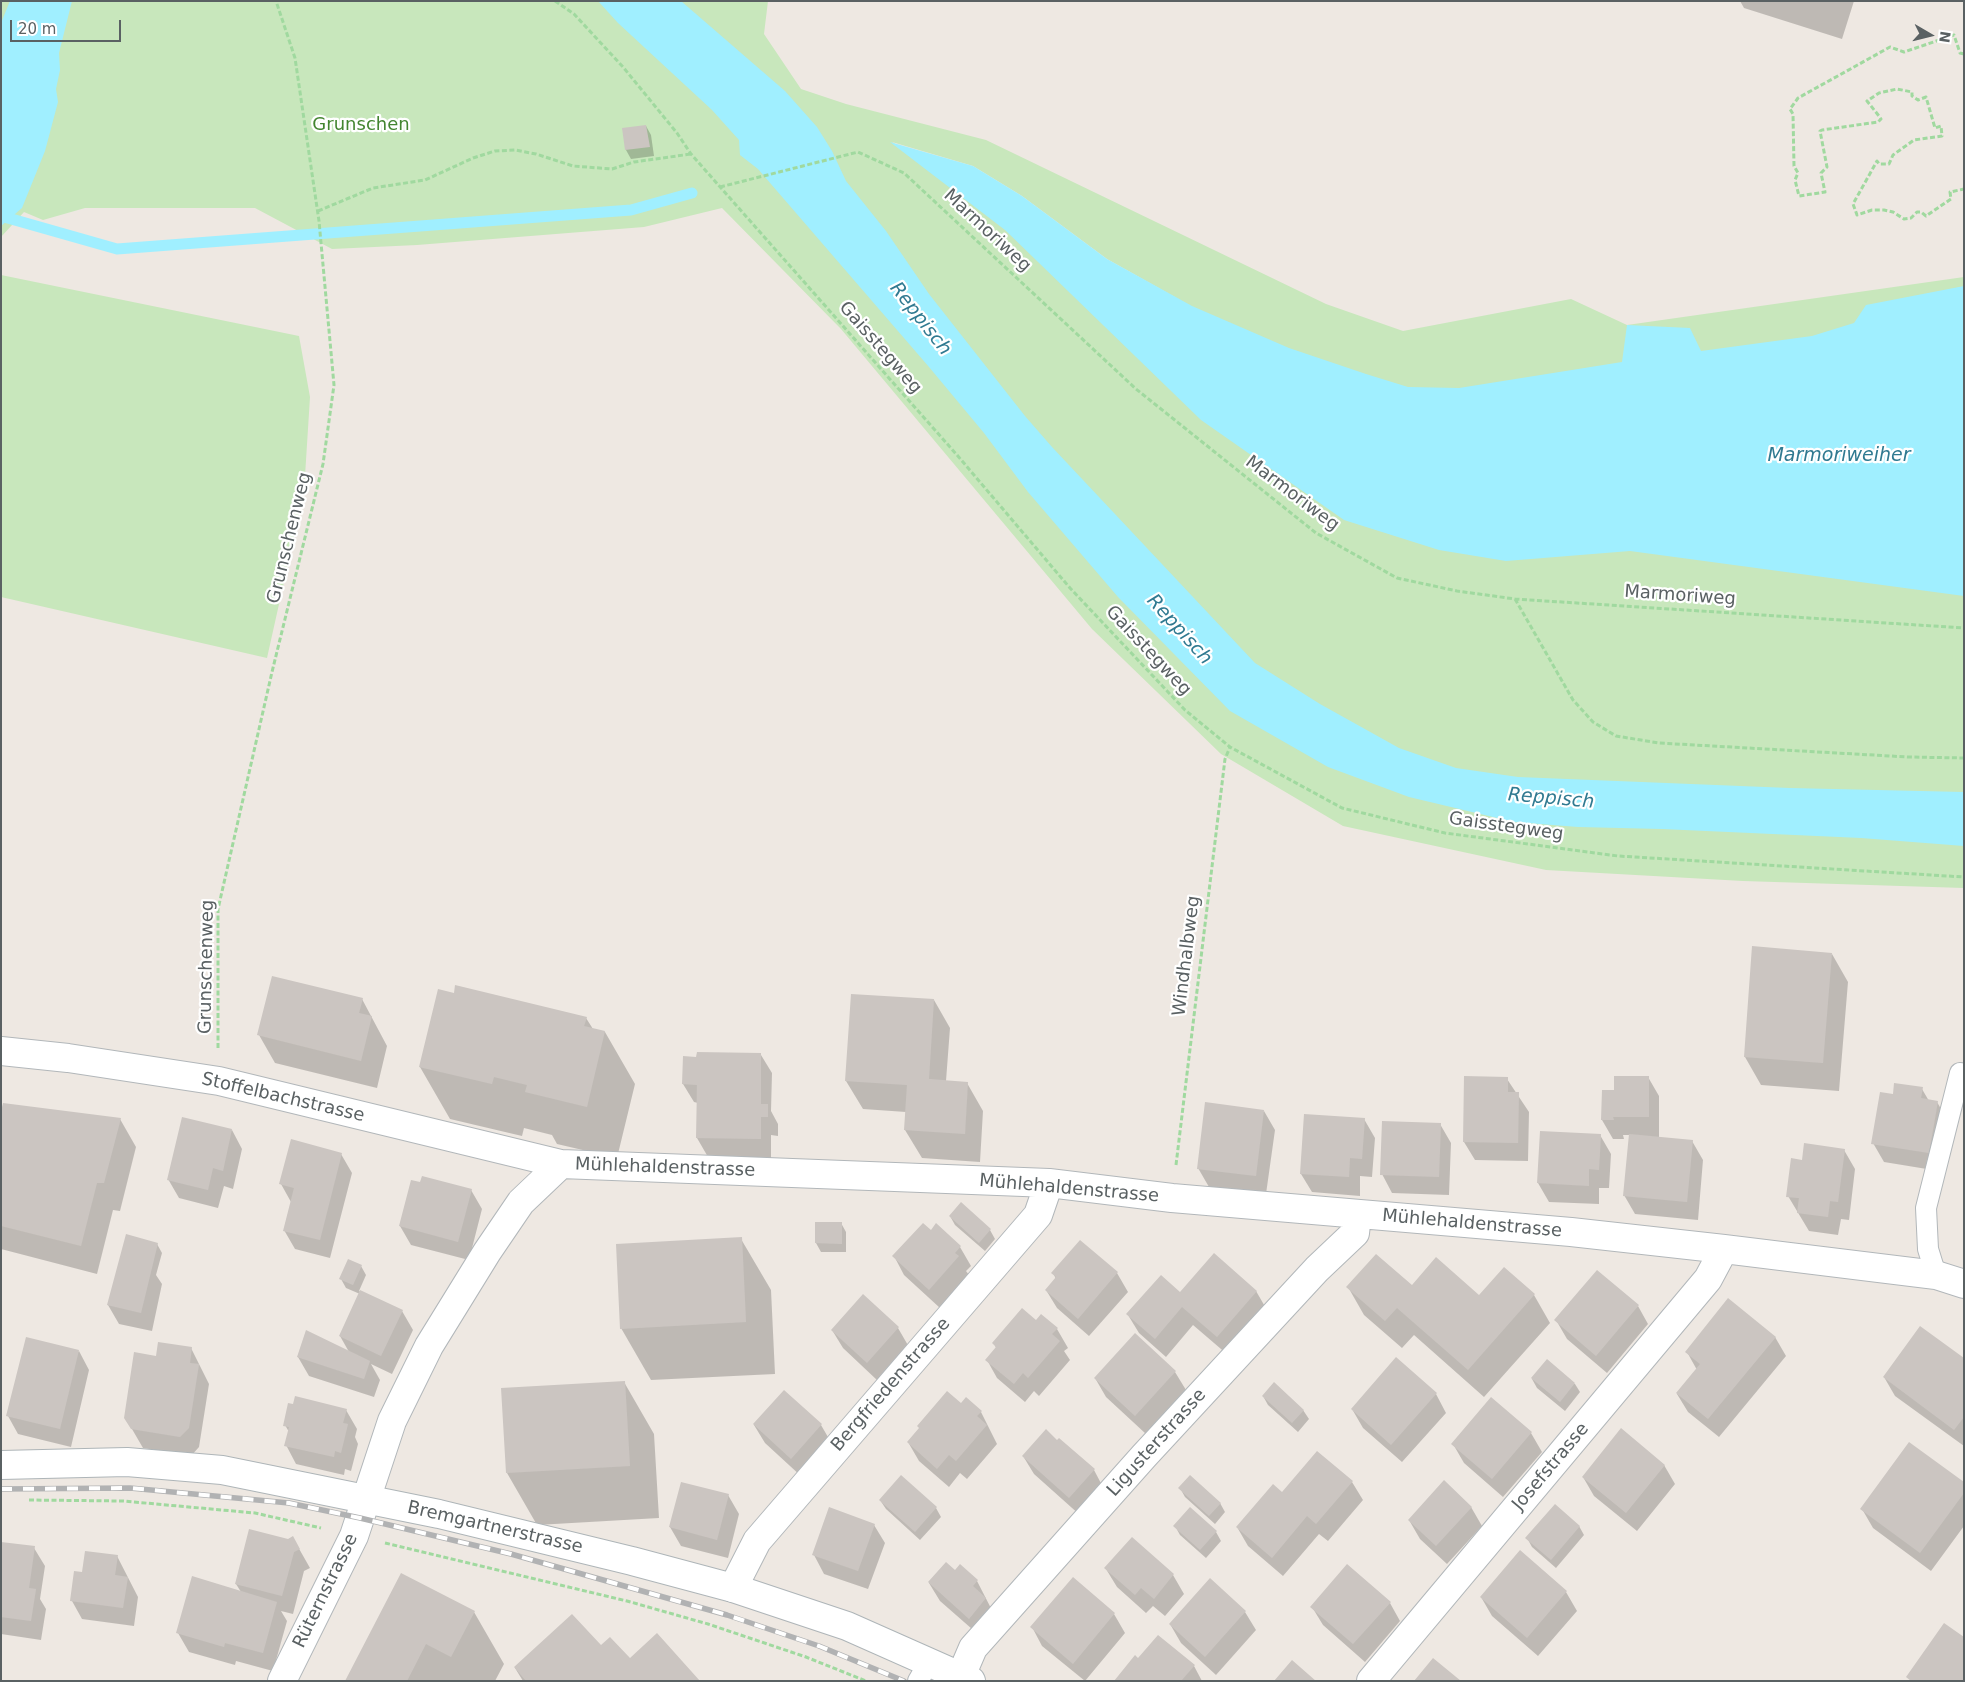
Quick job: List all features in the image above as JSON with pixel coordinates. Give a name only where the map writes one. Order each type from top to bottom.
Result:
[{"type":"street","name":"Stoffelbachstrasse","points":[[1,1051],[68,1058],[219,1081],[561,1164]]},
{"type":"street","name":"Mühlehaldenstrasse","points":[[367,1499],[392,1421],[429,1346],[487,1252],[521,1202],[561,1164],[1049,1183],[1172,1198],[1570,1232],[1936,1275],[1964,1284]]},
{"type":"street","name":"Bergfriedenstrasse","points":[[733,1588],[757,1541],[1038,1215],[1049,1183]]},
{"type":"street","name":"Ligusterstrasse","points":[[966,1678],[973,1648],[1144,1456],[1317,1269],[1355,1233],[1357,1215]]},
{"type":"street","name":"Josefstrasse","points":[[1371,1681],[1708,1279],[1724,1249]]},
{"type":"street","name":"Bremgartnerstrasse","points":[[1,1465],[127,1462],[222,1470],[439,1514],[542,1538],[733,1588],[848,1626],[923,1671],[966,1678]]},
{"type":"street","name":"Rüternstrasse","points":[[282,1681],[354,1536],[367,1499]]},
{"type":"lane","points":[[1936,1275],[1928,1248],[1926,1208],[1960,1073]]},
{"type":"path","name":"Grunschenweg","points":[[219,1081],[218,910],[272,672],[323,464],[334,385],[318,211],[295,58],[276,1]]},
{"type":"path","name":"Gaisstegweg","points":[[554,1],[574,14],[624,67],[677,133],[691,154],[950,448],[1070,588],[1184,710],[1230,747],[1342,808],[1445,833],[1618,856],[1964,877]]},
{"type":"path","points":[[1964,54],[1960,53],[1954,36],[1904,52],[1890,48],[1798,98],[1790,109],[1793,114],[1794,166],[1798,173],[1795,180],[1799,196],[1825,192],[1821,173],[1827,167],[1820,131],[1878,122],[1879,116],[1868,101],[1879,93],[1897,89],[1912,92],[1912,96],[1918,100],[1926,97],[1935,128],[1941,126],[1942,136],[1914,140],[1893,155],[1889,164],[1879,164],[1876,161],[1853,204],[1857,215],[1872,210],[1884,210],[1893,212],[1904,219],[1911,218],[1917,212],[1921,212],[1926,216],[1951,199],[1950,192],[1964,189]]},
{"type":"path","points":[[318,211],[373,188],[425,180],[473,158],[495,151],[515,150],[536,154],[573,166],[603,169],[612,169],[634,162],[691,154]]},
{"type":"path","name":"Marmoriweg","points":[[720,187],[858,152],[904,173],[1136,389],[1316,533],[1397,578],[1457,592],[1515,599],[1964,628]]},
{"type":"path","points":[[1515,599],[1573,700],[1593,722],[1616,736],[1659,743],[1908,757],[1964,758]]},
{"type":"path","name":"Windhalbweg","points":[[1176,1169],[1225,758],[1230,747]]},
{"type":"path","points":[[26,1500],[123,1501],[255,1513],[627,1601],[681,1616],[806,1657],[866,1681]]},
{"type":"green space","name":"Grunschen","points":[[1,1],[768,1],[764,34],[801,89],[846,104],[986,140],[1326,304],[1403,331],[1571,299],[1627,325],[1964,277],[1964,888],[1743,881],[1546,870],[1343,826],[1221,754],[1092,629],[841,329],[722,208],[644,227],[417,245],[332,249],[255,208],[85,208],[43,220],[24,212],[1,237]],"holes":[[[892,142],[973,166],[1022,196],[1107,259],[1180,300]]]},
{"type":"green space","points":[[1,275],[299,336],[310,397],[304,492],[267,658],[1,597]]},
{"type":"water","points":[[10,1],[72,1],[59,53],[60,70],[56,89],[58,102],[45,151],[22,208],[1,226],[1,23]]},
{"type":"water","name":"Reppisch","points":[[598,1],[681,1],[785,91],[817,127],[832,151],[846,181],[886,231],[929,294],[1025,416],[1052,447],[1255,663],[1320,704],[1399,748],[1456,768],[1518,777],[1790,788],[1964,792],[1964,846],[1861,838],[1578,827],[1514,822],[1409,797],[1328,767],[1230,711],[1118,597],[1028,492],[984,433],[929,367],[758,169],[740,155],[739,140],[712,110],[618,23]]},
{"type":"water","name":"Marmoriweiher","points":[[890,142],[973,166],[1022,196],[1107,259],[1192,306],[1289,348],[1408,387],[1459,388],[1622,362],[1627,325],[1690,328],[1701,351],[1812,336],[1854,323],[1866,305],[1964,286],[1964,596],[1630,551],[1506,561],[1439,550],[1344,520],[1201,420],[1005,230]]},
{"type":"building","points":[[646,125],[650,147],[625,150],[622,128]]},
{"type":"building","points":[[1752,946],[1832,953],[1823,1063],[1744,1057]]},
{"type":"building","points":[[272,976],[363,998],[359,1013],[372,1016],[361,1061],[257,1035]]},
{"type":"building","points":[[455,985],[587,1017],[584,1026],[605,1031],[587,1107],[525,1092],[527,1085],[494,1077],[492,1084],[419,1067],[438,989],[454,993]]},
{"type":"building","points":[[851,994],[934,999],[929,1079],[968,1082],[965,1134],[904,1130],[907,1085],[845,1081]]},
{"type":"building","points":[[697,1052],[761,1053],[761,1104],[768,1104],[768,1117],[761,1117],[761,1139],[696,1138],[697,1085],[682,1084],[683,1056],[696,1057]]},
{"type":"building","points":[[1464,1076],[1508,1077],[1508,1092],[1519,1092],[1518,1143],[1463,1142]]},
{"type":"building","points":[[1614,1076],[1649,1076],[1649,1117],[1613,1117],[1614,1120],[1601,1120],[1602,1090],[1614,1090]]},
{"type":"building","points":[[1894,1083],[1923,1087],[1921,1098],[1938,1101],[1929,1153],[1871,1144],[1880,1092],[1893,1094]]},
{"type":"building","points":[[1205,1102],[1264,1110],[1256,1176],[1197,1169]]},
{"type":"building","points":[[3,1103],[121,1118],[104,1183],[97,1183],[81,1246],[1,1226],[1,1111]]},
{"type":"building","points":[[1304,1114],[1365,1118],[1362,1159],[1350,1158],[1349,1177],[1300,1174]]},
{"type":"building","points":[[182,1117],[232,1129],[223,1171],[213,1168],[208,1190],[167,1180]]},
{"type":"building","points":[[1382,1121],[1441,1123],[1439,1177],[1380,1175]]},
{"type":"building","points":[[1540,1131],[1601,1134],[1599,1170],[1589,1169],[1589,1186],[1537,1183]]},
{"type":"building","points":[[1629,1134],[1693,1140],[1687,1202],[1623,1196]]},
{"type":"building","points":[[291,1139],[342,1153],[320,1240],[283,1231],[294,1188],[279,1184]]},
{"type":"building","points":[[1804,1143],[1845,1149],[1838,1202],[1830,1201],[1828,1217],[1797,1213],[1799,1198],[1786,1197],[1791,1158],[1802,1160]]},
{"type":"building","points":[[422,1176],[472,1189],[458,1242],[399,1226],[411,1180],[420,1182]]},
{"type":"building","points":[[961,1202],[991,1229],[979,1243],[949,1216]]},
{"type":"building","points":[[815,1222],[842,1222],[842,1244],[815,1243]]},
{"type":"building","points":[[923,1223],[931,1230],[936,1223],[961,1246],[955,1253],[959,1256],[929,1290],[892,1256]]},
{"type":"building","points":[[126,1234],[158,1243],[141,1313],[107,1305]]},
{"type":"building","points":[[742,1237],[746,1322],[620,1329],[616,1244]]},
{"type":"building","points":[[1080,1240],[1118,1272],[1078,1319],[1045,1290],[1056,1277],[1051,1273]]},
{"type":"building","points":[[1214,1253],[1257,1291],[1217,1337],[1182,1307],[1155,1339],[1126,1314],[1161,1275],[1180,1292]]},
{"type":"building","points":[[1376,1254],[1412,1285],[1436,1257],[1479,1295],[1504,1267],[1535,1294],[1468,1370],[1397,1308],[1385,1321],[1346,1287]]},
{"type":"building","points":[[348,1259],[362,1265],[353,1285],[339,1279]]},
{"type":"building","points":[[1597,1270],[1639,1305],[1596,1356],[1554,1320]]},
{"type":"building","points":[[360,1290],[403,1310],[381,1356],[339,1336]]},
{"type":"building","points":[[863,1294],[899,1327],[867,1363],[831,1330]]},
{"type":"building","points":[[1728,1298],[1776,1337],[1708,1419],[1676,1393],[1700,1364],[1685,1352]]},
{"type":"building","points":[[1022,1308],[1036,1320],[1041,1314],[1058,1328],[1052,1334],[1060,1341],[1028,1378],[1023,1373],[1014,1384],[985,1360],[996,1347],[992,1343]]},
{"type":"building","points":[[1920,1326],[1964,1358],[1964,1417],[1954,1430],[1883,1377]]},
{"type":"building","points":[[306,1330],[370,1361],[364,1379],[297,1357]]},
{"type":"building","points":[[1135,1333],[1176,1371],[1135,1416],[1094,1378]]},
{"type":"building","points":[[26,1337],[79,1350],[60,1429],[6,1416]]},
{"type":"building","points":[[158,1342],[192,1347],[190,1363],[199,1364],[189,1428],[180,1437],[131,1429],[124,1418],[134,1352],[156,1356]]},
{"type":"building","points":[[1396,1357],[1437,1393],[1391,1445],[1351,1409]]},
{"type":"building","points":[[1547,1359],[1575,1383],[1560,1402],[1531,1378]]},
{"type":"building","points":[[625,1381],[630,1466],[506,1473],[501,1388]]},
{"type":"building","points":[[1274,1382],[1304,1410],[1292,1423],[1262,1396]]},
{"type":"building","points":[[784,1390],[822,1424],[791,1459],[753,1424]]},
{"type":"building","points":[[947,1391],[961,1403],[966,1397],[982,1411],[977,1416],[987,1425],[956,1461],[949,1455],[937,1469],[907,1442],[919,1428],[917,1426]]},
{"type":"building","points":[[295,1396],[347,1409],[343,1423],[348,1424],[341,1453],[335,1451],[334,1457],[284,1446],[289,1427],[283,1426],[288,1403],[293,1404]]},
{"type":"building","points":[[1491,1397],[1532,1432],[1492,1479],[1451,1444]]},
{"type":"building","points":[[1621,1428],[1665,1465],[1626,1513],[1582,1477]]},
{"type":"building","points":[[1046,1429],[1057,1440],[1059,1438],[1095,1469],[1069,1498],[1022,1456]]},
{"type":"building","points":[[1909,1442],[1964,1482],[1964,1493],[1920,1553],[1860,1509]]},
{"type":"building","points":[[1317,1451],[1353,1481],[1316,1524],[1307,1516],[1272,1558],[1236,1527],[1273,1484],[1282,1492]]},
{"type":"building","points":[[901,1475],[937,1507],[915,1532],[879,1500]]},
{"type":"building","points":[[1190,1475],[1221,1503],[1209,1516],[1178,1488]]},
{"type":"building","points":[[1444,1480],[1472,1507],[1436,1546],[1408,1520]]},
{"type":"building","points":[[681,1482],[729,1494],[717,1540],[669,1527]]},
{"type":"building","points":[[1555,1504],[1580,1526],[1551,1560],[1525,1538]]},
{"type":"building","points":[[829,1507],[875,1524],[858,1571],[812,1555]]},
{"type":"building","points":[[1190,1507],[1217,1531],[1200,1550],[1173,1526]]},
{"type":"building","points":[[249,1529],[288,1539],[293,1536],[300,1549],[294,1552],[282,1596],[235,1584]]},
{"type":"building","points":[[1132,1537],[1174,1574],[1154,1599],[1141,1588],[1135,1595],[1104,1568]]},
{"type":"building","points":[[1,1542],[35,1546],[29,1588],[36,1589],[31,1621],[1,1617]]},
{"type":"building","points":[[1520,1550],[1567,1591],[1527,1638],[1480,1597]]},
{"type":"building","points":[[85,1551],[118,1555],[115,1575],[128,1577],[123,1608],[70,1601],[74,1571],[82,1572]]},
{"type":"building","points":[[946,1562],[955,1570],[960,1564],[978,1580],[973,1586],[986,1598],[969,1619],[928,1582]]},
{"type":"building","points":[[1347,1564],[1391,1602],[1353,1644],[1310,1607]]},
{"type":"building","points":[[401,1573],[475,1611],[451,1657],[426,1644],[407,1681],[345,1681]]},
{"type":"building","points":[[192,1576],[277,1602],[263,1653],[225,1643],[224,1647],[176,1633]]},
{"type":"building","points":[[1073,1577],[1115,1613],[1073,1664],[1030,1627]]},
{"type":"building","points":[[1210,1578],[1246,1611],[1205,1657],[1169,1624]]},
{"type":"building","points":[[572,1614],[601,1645],[610,1637],[630,1658],[657,1633],[700,1681],[526,1681],[514,1667]]},
{"type":"building","points":[[1944,1623],[1964,1637],[1964,1681],[1911,1681],[1906,1677]]},
{"type":"building","points":[[1158,1635],[1195,1665],[1181,1681],[1114,1681],[1135,1655],[1138,1658]]},
{"type":"building","points":[[1433,1658],[1461,1681],[1414,1681]]},
{"type":"building","points":[[1292,1660],[1316,1681],[1274,1681]]},
{"type":"waterway","points":[[1,216],[117,249],[631,210],[692,193]]},
{"type":"railway","points":[[1,1489],[130,1488],[289,1503],[360,1518],[511,1554],[727,1615],[819,1646],[904,1681]]}]
